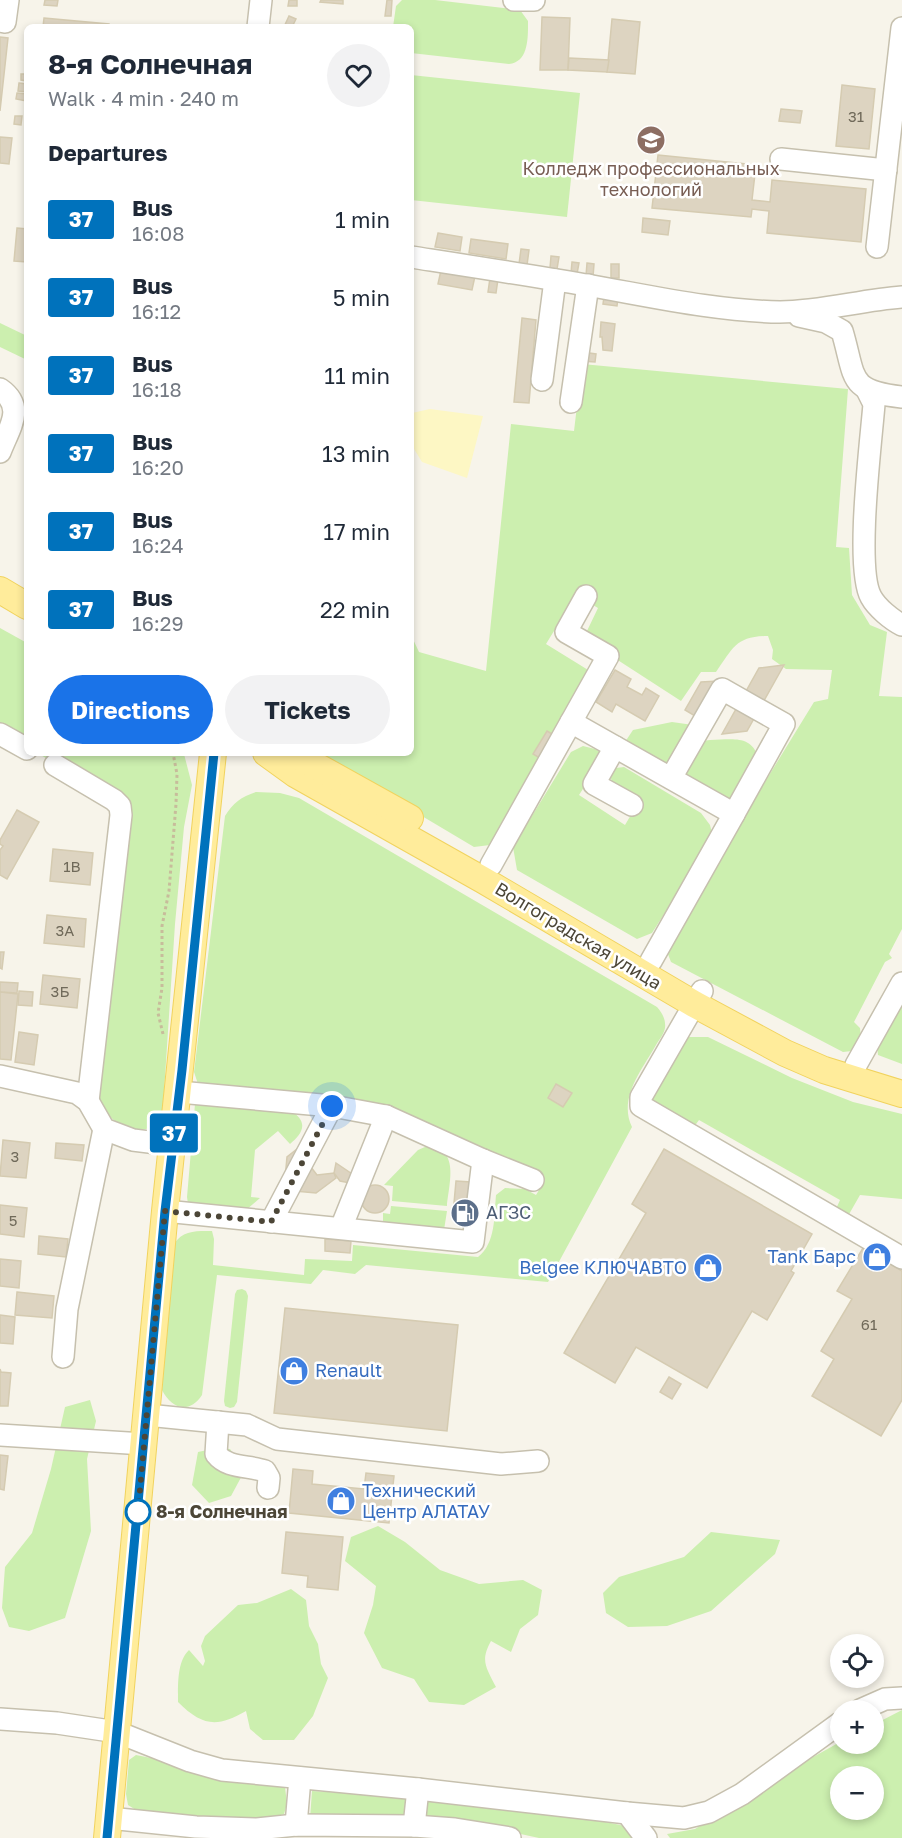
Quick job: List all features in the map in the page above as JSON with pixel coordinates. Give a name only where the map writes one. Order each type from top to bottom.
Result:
[{"type":"main road","points":[[0,590],[24,604]]},
{"type":"main road","points":[[108,1828],[165,1211],[213,756]]},
{"type":"main road","name":"Волгоградская улица","points":[[270,756],[296,774],[483,880],[698,998],[785,1053],[824,1070],[902,1094]]},
{"type":"main road","name":"Волгоградская улица","points":[[298,756],[490,865],[651,961],[698,998],[856,1065],[902,1078]]},
{"type":"street","points":[[0,21],[5,22],[8,0]]},
{"type":"street","points":[[258,24],[261,0]]},
{"type":"street","points":[[514,0],[534,0]]},
{"type":"street","points":[[877,247],[902,28]]},
{"type":"street","points":[[781,159],[886,170]]},
{"type":"street","points":[[414,257],[738,309],[781,312],[810,310],[874,299],[902,297]]},
{"type":"street","points":[[542,380],[555,280]]},
{"type":"street","points":[[571,402],[588,285]]},
{"type":"street","points":[[781,312],[826,322],[842,331],[851,368],[862,388],[877,394],[902,398]]},
{"type":"street","points":[[0,389],[9,396],[14,405],[15,414],[0,452]]},
{"type":"street","points":[[867,390],[874,404],[864,542],[865,572],[871,597],[894,621],[902,625]]},
{"type":"street","points":[[490,865],[608,656],[566,632],[586,596]]},
{"type":"street","points":[[651,961],[784,724],[722,689],[671,778]]},
{"type":"street","points":[[571,722],[734,813]]},
{"type":"street","points":[[0,734],[24,748]]},
{"type":"street","points":[[615,747],[594,784],[632,805]]},
{"type":"street","points":[[55,765],[114,800],[120,806],[122,815],[88,1101]]},
{"type":"street","points":[[856,1065],[902,983]]},
{"type":"street","points":[[698,998],[641,1097],[641,1107],[902,1258]]},
{"type":"street","points":[[0,1076],[77,1093],[88,1101],[104,1129],[133,1140],[172,1145]]},
{"type":"street","points":[[179,1092],[332,1106],[386,1116],[533,1180]]},
{"type":"street","points":[[271,1222],[332,1106]]},
{"type":"street","points":[[341,1228],[386,1116]]},
{"type":"street","points":[[63,1357],[67,1309],[104,1129]]},
{"type":"street","points":[[165,1211],[473,1242],[483,1160]]},
{"type":"street","points":[[147,1415],[247,1425],[277,1438],[501,1464],[538,1461]]},
{"type":"street","points":[[218,1422],[216,1454],[221,1461],[265,1471],[269,1478],[268,1488]]},
{"type":"street","points":[[0,1435],[144,1444]]},
{"type":"street","points":[[883,1700],[902,1698]]},
{"type":"street","points":[[0,1719],[57,1723],[117,1732],[190,1761],[222,1770],[418,1789],[627,1814],[684,1818],[709,1812],[742,1794],[830,1730]]},
{"type":"street","points":[[296,1824],[300,1778]]},
{"type":"street","points":[[414,1826],[418,1789]]},
{"type":"street","points":[[627,1814],[646,1838]]},
{"type":"street","points":[[108,1828],[257,1829],[296,1824],[351,1832],[414,1826],[455,1829],[510,1838]]},
{"type":"path","points":[[166,1044],[158,1014],[162,988],[162,926],[169,891],[176,804],[177,774],[174,756]]},
{"type":"green space","points":[[402,0],[435,0],[520,10],[528,21],[524,54],[516,62],[509,64],[414,53],[414,24],[393,24],[396,6]]},
{"type":"green space","points":[[414,75],[580,93],[567,217],[414,200]]},
{"type":"green space","points":[[0,323],[24,335],[24,359],[0,347]]},
{"type":"green space","points":[[582,364],[848,389],[836,547],[849,548],[852,595],[870,625],[887,632],[879,696],[902,697],[902,929],[889,954],[892,958],[885,962],[854,1022],[860,1028],[861,1038],[852,1051],[843,1052],[671,962],[666,949],[671,935],[814,702],[828,699],[832,670],[786,669],[772,659],[773,650],[768,636],[749,638],[736,645],[716,672],[701,672],[681,701],[596,646],[586,633],[598,608],[576,595],[546,644],[593,673],[490,845],[474,847],[321,756],[414,756],[414,641],[419,652],[486,671],[511,424],[574,431]]},
{"type":"green space","points":[[0,628],[24,641],[24,745],[0,732]]},
{"type":"green space","points":[[672,722],[693,725],[671,765],[660,769],[625,742],[633,730]]},
{"type":"green space","points":[[732,739],[745,742],[755,750],[758,757],[729,804],[682,773],[702,741]]},
{"type":"green space","points":[[583,746],[605,755],[579,795],[625,825],[638,803],[619,791],[612,782],[611,771],[624,767],[701,813],[710,825],[713,837],[652,933],[637,939],[517,870],[513,847],[571,752]]},
{"type":"green space","points":[[42,756],[185,756],[192,785],[184,827],[175,924],[162,1123],[142,1130],[126,1128],[119,1124],[98,1104],[128,804]]},
{"type":"green space","points":[[256,792],[280,793],[299,798],[657,1007],[663,1016],[665,1028],[630,1095],[628,1116],[632,1127],[548,1282],[366,1265],[355,1274],[323,1270],[311,1284],[217,1275],[202,1395],[192,1405],[180,1407],[170,1401],[162,1390],[174,1244],[181,1236],[195,1231],[212,1231],[213,1265],[304,1275],[305,1259],[352,1261],[353,1245],[478,1257],[491,1237],[496,1195],[505,1188],[525,1189],[536,1195],[544,1182],[390,1111],[199,1087],[194,1072],[225,816],[238,801]]},
{"type":"green space","points":[[902,995],[902,1064],[878,1055],[877,1046]]},
{"type":"green space","points":[[689,1037],[708,1037],[792,1078],[853,1102],[902,1114],[902,1199],[860,1195],[848,1216],[836,1209],[840,1200],[699,1120],[691,1131],[650,1099]]},
{"type":"green space","points":[[195,1104],[294,1113],[301,1121],[302,1129],[290,1144],[278,1131],[255,1150],[251,1197],[260,1198],[246,1210],[188,1204]]},
{"type":"green space","points":[[425,1147],[436,1148],[448,1159],[450,1177],[447,1206],[392,1201],[393,1186],[384,1185],[418,1150]]},
{"type":"green space","points":[[391,1206],[447,1211],[444,1230],[383,1226],[383,1213],[390,1214]]},
{"type":"green space","points":[[242,1289],[248,1296],[237,1402],[234,1407],[230,1408],[225,1406],[224,1401],[235,1294],[237,1290]]},
{"type":"green space","points":[[90,1400],[96,1421],[87,1459],[91,1531],[65,1618],[29,1631],[9,1627],[2,1608],[5,1567],[32,1533],[51,1469],[65,1407]]},
{"type":"green space","points":[[217,1448],[230,1449],[245,1470],[231,1496],[209,1503],[192,1485],[198,1452]]},
{"type":"green space","points":[[378,1526],[405,1542],[440,1570],[479,1584],[523,1580],[542,1590],[538,1615],[520,1629],[511,1652],[491,1641],[485,1659],[496,1687],[464,1705],[429,1702],[414,1679],[382,1668],[364,1633],[376,1586],[345,1561],[351,1537]]},
{"type":"green space","points":[[711,1532],[780,1540],[775,1554],[711,1611],[667,1626],[628,1627],[606,1613],[603,1593],[619,1577],[684,1557]]},
{"type":"green space","points":[[291,1589],[306,1600],[309,1626],[318,1644],[321,1664],[328,1678],[313,1716],[294,1740],[263,1740],[250,1729],[246,1711],[227,1720],[210,1722],[195,1716],[178,1702],[180,1667],[189,1650],[203,1666],[205,1661],[201,1646],[205,1636],[238,1605],[257,1603]]},
{"type":"green space","points":[[902,1710],[902,1838],[670,1838],[667,1834],[695,1829],[830,1748],[830,1754],[884,1754],[884,1719]]},
{"type":"green space","points":[[136,1755],[166,1761],[224,1781],[260,1782],[285,1787],[287,1804],[284,1814],[258,1822],[144,1815],[128,1805],[126,1794],[129,1760]]},
{"type":"green space","points":[[312,1791],[406,1797],[406,1819],[310,1819]]},
{"type":"green space","points":[[427,1801],[582,1817],[625,1826],[635,1838],[539,1838],[493,1828],[424,1822]]},
{"type":"sand","points":[[430,409],[483,416],[467,478],[422,462],[414,449],[414,413]]},
{"type":"building","points":[[45,0],[58,0],[57,6],[44,5]]},
{"type":"building","points":[[289,0],[297,0],[297,6],[288,6]]},
{"type":"building","points":[[321,0],[343,0],[343,4],[320,2]]},
{"type":"building","points":[[387,0],[392,0],[391,16],[385,16]]},
{"type":"building","points":[[289,16],[296,19],[294,24],[285,24]]},
{"type":"building","points":[[542,17],[570,18],[568,70],[540,70]]},
{"type":"building","points":[[44,18],[109,24],[43,24]]},
{"type":"building","points":[[612,19],[640,22],[635,74],[607,72]]},
{"type":"building","points":[[0,37],[8,38],[0,111]]},
{"type":"building","points":[[569,58],[609,60],[607,72],[568,70]]},
{"type":"building","points":[[19,83],[24,84],[24,92],[18,91]]},
{"type":"building","points":[[842,85],[875,89],[869,149],[836,146]]},
{"type":"building","points":[[17,93],[24,94],[24,100],[16,99]]},
{"type":"building","points":[[781,109],[802,111],[800,123],[779,121]]},
{"type":"building","points":[[15,116],[22,116],[21,125],[14,124]]},
{"type":"building","points":[[0,137],[12,138],[9,164],[0,163]]},
{"type":"building","points":[[658,155],[756,165],[752,200],[770,202],[772,180],[866,189],[861,242],[767,233],[769,211],[752,209],[751,217],[652,208]]},
{"type":"building","points":[[643,218],[670,221],[668,235],[642,232]]},
{"type":"building","points":[[17,228],[24,229],[24,262],[14,261]]},
{"type":"building","points":[[438,233],[462,237],[460,251],[435,247]]},
{"type":"building","points":[[471,239],[508,244],[506,259],[469,253]]},
{"type":"building","points":[[521,249],[529,250],[527,265],[519,264]]},
{"type":"building","points":[[551,256],[559,257],[557,269],[550,268]]},
{"type":"building","points":[[572,262],[579,263],[577,274],[571,273]]},
{"type":"building","points":[[587,263],[594,264],[593,277],[586,276]]},
{"type":"building","points":[[611,264],[619,264],[619,278],[611,278]]},
{"type":"building","points":[[441,270],[475,276],[472,290],[438,284]]},
{"type":"building","points":[[490,278],[498,279],[496,293],[488,292]]},
{"type":"building","points":[[604,297],[618,298],[617,306],[603,304]]},
{"type":"building","points":[[522,318],[536,320],[529,403],[514,402]]},
{"type":"building","points":[[601,322],[615,324],[612,351],[603,350],[602,337],[600,337]]},
{"type":"building","points":[[582,352],[596,354],[595,362],[581,361]]},
{"type":"building","points":[[784,665],[747,731],[722,734],[759,668]]},
{"type":"building","points":[[615,670],[631,679],[627,687],[642,695],[646,688],[659,696],[645,721],[616,704],[612,712],[596,702]]},
{"type":"building","points":[[717,681],[695,716],[685,710],[701,682]]},
{"type":"building","points":[[547,731],[557,737],[543,760],[533,754]]},
{"type":"building","points":[[17,810],[39,822],[7,879],[0,875],[0,850],[3,846],[0,840]]},
{"type":"building","points":[[53,849],[93,853],[90,885],[50,881]]},
{"type":"building","points":[[47,915],[86,919],[84,947],[44,943]]},
{"type":"building","points":[[0,952],[4,952],[2,969],[0,968]]},
{"type":"building","points":[[43,975],[80,979],[77,1008],[40,1004]]},
{"type":"building","points":[[0,982],[18,983],[17,993],[0,992]]},
{"type":"building","points":[[19,991],[33,992],[32,1006],[18,1005]]},
{"type":"building","points":[[0,992],[18,994],[11,1060],[0,1059]]},
{"type":"building","points":[[19,1032],[38,1035],[34,1065],[15,1062]]},
{"type":"building","points":[[556,1084],[572,1093],[563,1107],[548,1098]]},
{"type":"building","points":[[3,1140],[30,1143],[26,1178],[0,1176]]},
{"type":"building","points":[[56,1143],[84,1145],[82,1161],[55,1158]]},
{"type":"building","points":[[297,1149],[317,1175],[334,1173],[336,1178],[316,1193],[284,1190],[287,1157]]},
{"type":"building","points":[[664,1149],[812,1234],[791,1271],[794,1273],[767,1320],[752,1311],[707,1388],[636,1347],[615,1383],[564,1353],[646,1213],[632,1204]]},
{"type":"building","points":[[336,1163],[358,1178],[350,1183],[340,1181],[334,1173]]},
{"type":"building","points":[[456,1181],[471,1182],[484,1216],[453,1214]]},
{"type":"building","points":[[375,1185],[385,1189],[389,1199],[385,1209],[375,1213],[365,1209],[361,1199],[365,1189]]},
{"type":"building","points":[[0,1205],[27,1208],[24,1237],[0,1234]]},
{"type":"building","points":[[39,1236],[68,1239],[66,1257],[38,1254]]},
{"type":"building","points":[[325,1239],[351,1241],[350,1253],[325,1251]]},
{"type":"building","points":[[863,1248],[902,1271],[902,1400],[881,1436],[812,1396],[834,1359],[821,1351],[852,1299],[837,1291]]},
{"type":"building","points":[[0,1259],[21,1261],[19,1288],[0,1286]]},
{"type":"building","points":[[17,1292],[54,1296],[52,1318],[15,1315]]},
{"type":"building","points":[[285,1308],[458,1325],[447,1431],[274,1413]]},
{"type":"building","points":[[0,1315],[15,1317],[13,1344],[0,1343]]},
{"type":"building","points":[[0,1369],[1,1372],[11,1373],[8,1406],[0,1406]]},
{"type":"building","points":[[669,1377],[681,1384],[672,1399],[660,1392]]},
{"type":"building","points":[[0,1455],[8,1456],[4,1490],[0,1489]]},
{"type":"building","name":"Технический Центр АЛАТАУ","points":[[293,1469],[313,1471],[312,1484],[364,1489],[366,1473],[394,1476],[389,1523],[289,1513]]},
{"type":"building","points":[[286,1532],[343,1537],[338,1590],[307,1587],[308,1576],[282,1573]]},
{"type":"bus line","name":"37","points":[[107,1838],[165,1211],[182,1070],[214,756]]},
{"type":"place","name":"Колледж профессиональных технологий","points":[[651,140]]},
{"type":"place","name":"АГЗС","points":[[465,1213]]},
{"type":"place","name":"Tank Барс","points":[[877,1257]]},
{"type":"place","name":"Belgee КЛЮЧАВТО","points":[[708,1268]]},
{"type":"place","name":"Renault","points":[[294,1371]]},
{"type":"place","name":"Технический Центр АЛАТАУ","points":[[341,1501]]},
{"type":"place","name":"8-я Солнечная","points":[[138,1512]]},
{"type":"route","points":[[138,1512],[165,1211],[271,1222],[332,1106]]}]
